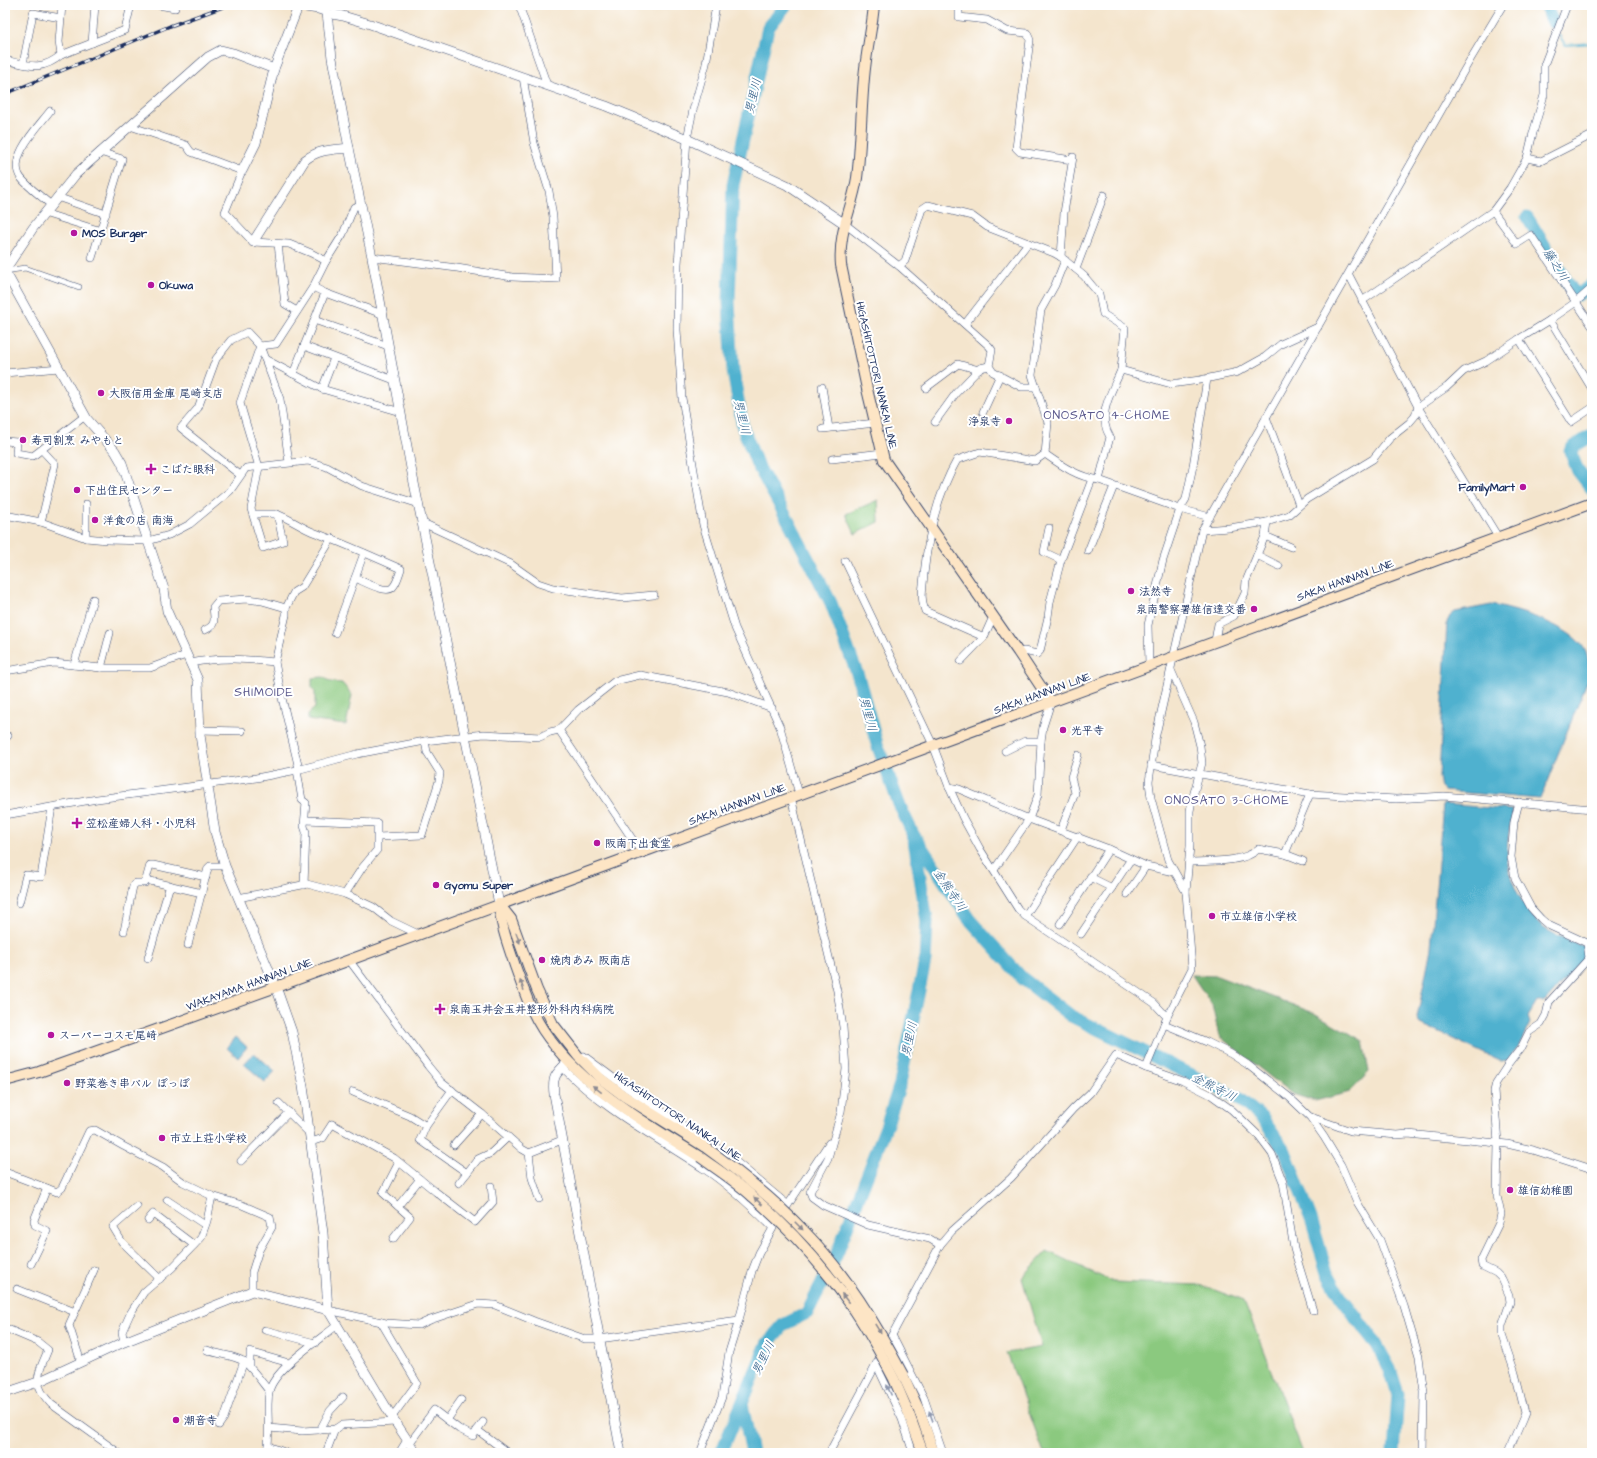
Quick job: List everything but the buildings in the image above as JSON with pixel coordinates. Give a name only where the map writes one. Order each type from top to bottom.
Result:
[{"type":"main road","name":"HIGASHITOTTORI NANKAI LINE","points":[[874,5],[864,76],[857,177],[851,206],[841,237],[840,252],[841,265],[882,453],[887,465],[994,617],[1051,702]]},
{"type":"main road","name":"SAKAI HANNAN LINE","points":[[499,904],[1592,503]]},
{"type":"main road","name":"HIGASHITOTTORI NANKAI LINE","points":[[499,904],[511,919],[545,1009],[553,1024],[578,1056],[618,1092],[705,1147],[759,1188],[806,1232],[826,1255],[858,1296],[884,1339],[919,1410],[934,1453]]},
{"type":"main road","name":"HIGASHITOTTORI NANKAI LINE","points":[[499,904],[501,922],[525,994],[542,1029],[565,1065],[618,1104],[700,1157],[753,1196],[818,1262],[852,1306],[875,1343],[894,1379],[923,1453]]},
{"type":"main road","name":"WAKAYAMA HANNAN LINE","points":[[5,1081],[39,1072],[276,987],[499,904]]},
{"type":"street","points":[[61,55],[59,42],[62,5]]},
{"type":"street","points":[[92,43],[94,5]]},
{"type":"street","points":[[5,60],[38,67],[54,62],[61,55],[125,30],[131,5]]},
{"type":"street","points":[[158,5],[175,8]]},
{"type":"street","points":[[286,5],[318,10],[370,24],[606,106],[687,139],[787,185],[845,224],[899,266],[965,324],[992,350],[989,366],[993,372],[1021,387],[1036,387]]},
{"type":"street","points":[[519,5],[547,85]]},
{"type":"street","points":[[716,5],[706,64],[693,110],[687,139],[678,264],[677,330],[682,398],[702,525],[735,628],[780,727],[798,794],[836,984],[843,1027],[846,1069],[841,1112],[828,1158],[810,1192],[812,1197],[823,1205],[868,1226],[930,1239],[940,1245]]},
{"type":"street","points":[[1186,892],[1168,860],[1151,798],[1149,782],[1155,739],[1202,530],[1349,275],[1470,60],[1503,5]]},
{"type":"street","points":[[1362,301],[1493,211],[1510,188],[1527,158],[1544,95],[1544,65],[1567,5]]},
{"type":"street","points":[[959,6],[959,17],[987,20],[1007,31],[1027,33],[1030,40],[1016,148],[1020,152],[1073,158],[1064,213],[1063,259],[1055,285],[1042,310],[1032,375],[1048,423],[1045,454],[1035,461],[980,452],[957,460],[947,477],[927,544],[921,602],[925,611],[984,637]]},
{"type":"street","points":[[298,7],[274,69],[256,143],[242,171],[225,212],[253,242],[289,244],[326,261]]},
{"type":"street","points":[[23,64],[33,13],[61,18]]},
{"type":"street","points":[[327,13],[332,58],[349,148],[372,257],[418,504],[499,904]]},
{"type":"street","points":[[5,271],[33,228],[76,174],[208,57],[221,50],[233,53],[274,69]]},
{"type":"street","points":[[372,257],[512,277],[556,279],[553,217],[549,191],[534,143],[523,77]]},
{"type":"street","points":[[50,111],[21,151],[17,159],[17,169],[21,178],[54,201],[106,214]]},
{"type":"street","points":[[130,126],[186,145],[190,152],[242,171]]},
{"type":"street","points":[[1527,158],[1541,161],[1592,135]]},
{"type":"street","points":[[253,242],[305,160],[319,152],[349,148]]},
{"type":"street","points":[[92,258],[122,159],[100,152]]},
{"type":"street","points":[[1076,270],[1104,195]]},
{"type":"street","points":[[260,346],[276,344],[313,286],[326,261],[343,234],[354,207],[361,205]]},
{"type":"street","points":[[899,266],[905,261],[922,209],[928,206],[972,216],[987,227],[1063,259],[1084,276],[1099,294],[1102,314],[1125,328],[1122,370],[1106,404],[1104,419],[1105,429],[1110,437],[1095,480],[1061,560],[1050,602],[1040,651],[1037,654],[1024,651],[1018,652]]},
{"type":"street","points":[[1493,211],[1517,244],[1531,235],[1592,326]]},
{"type":"street","points":[[44,213],[101,231]]},
{"type":"street","points":[[965,324],[1028,243]]},
{"type":"street","points":[[278,244],[285,304],[297,312]]},
{"type":"street","points":[[5,271],[25,268],[79,287]]},
{"type":"street","points":[[5,271],[85,416],[115,451],[122,464],[164,589],[167,612],[198,680],[200,730],[215,832],[225,866],[276,987],[292,1032],[303,1086],[323,1233],[328,1310],[336,1326],[393,1419],[416,1453]]},
{"type":"street","points":[[1349,275],[1418,407],[1498,537]]},
{"type":"street","points":[[313,286],[325,294],[382,314]]},
{"type":"street","points":[[1202,530],[1230,528],[1267,522],[1289,515],[1307,498],[1373,459],[1390,438],[1409,423],[1415,416],[1418,407],[1447,387],[1464,371],[1486,361],[1550,320],[1576,302],[1592,288]]},
{"type":"street","points":[[293,374],[325,294]]},
{"type":"street","points":[[314,320],[388,346]]},
{"type":"street","points":[[1550,320],[1592,389]]},
{"type":"street","points":[[1122,370],[1172,384],[1207,379],[1238,372],[1265,357],[1281,344],[1318,327]]},
{"type":"street","points":[[240,475],[181,428],[198,408],[216,359],[231,340],[247,332],[260,346],[280,399],[289,462]]},
{"type":"street","points":[[1519,339],[1571,422],[1592,408]]},
{"type":"street","points":[[260,346],[240,403],[259,467],[252,509],[263,548],[283,541],[277,514]]},
{"type":"street","points":[[304,346],[394,380]]},
{"type":"street","points":[[322,389],[334,358]]},
{"type":"street","points":[[265,359],[322,389],[401,412]]},
{"type":"street","points":[[926,388],[958,364],[979,370]]},
{"type":"street","points":[[935,422],[956,393],[979,370],[989,366]]},
{"type":"street","points":[[5,373],[59,368]]},
{"type":"street","points":[[983,412],[1000,375]]},
{"type":"street","points":[[1149,665],[1148,626],[1163,560],[1180,509],[1186,499],[1193,466],[1207,379]]},
{"type":"street","points":[[822,387],[826,429],[875,423]]},
{"type":"street","points":[[5,441],[16,442],[16,453],[33,456],[85,416]]},
{"type":"street","points":[[1266,417],[1299,505]]},
{"type":"street","points":[[41,522],[55,464],[42,450]]},
{"type":"street","points":[[832,459],[882,453]]},
{"type":"street","points":[[1045,454],[1066,469],[1095,480],[1180,509],[1210,516]]},
{"type":"street","points":[[5,515],[41,522],[86,538],[107,540],[148,540],[169,535],[190,524],[230,491],[246,468],[308,460],[327,467],[362,486],[418,504]]},
{"type":"street","points":[[1088,551],[1114,486]]},
{"type":"street","points":[[86,504],[86,538]]},
{"type":"street","points":[[253,514],[277,514],[312,531],[332,538],[400,569],[394,586],[386,591],[355,578]]},
{"type":"street","points":[[1215,641],[1218,624],[1234,616],[1245,593],[1246,581],[1265,536],[1267,522]]},
{"type":"street","points":[[423,523],[511,564],[538,583],[553,588],[622,598],[654,595]]},
{"type":"street","points":[[1049,528],[1044,552],[1061,560]]},
{"type":"street","points":[[1265,536],[1291,547]]},
{"type":"street","points":[[304,885],[306,832],[304,826],[306,803],[302,800],[298,770],[275,662],[286,615],[286,608],[294,592],[302,587],[332,538]]},
{"type":"street","points":[[335,633],[364,553]]},
{"type":"street","points":[[1257,555],[1280,566]]},
{"type":"street","points":[[845,561],[948,787],[980,849],[1018,909],[1025,916],[1154,1003],[1165,1022],[1231,1054],[1248,1065],[1289,1097],[1310,1117],[1324,1137],[1341,1165],[1356,1202],[1380,1240],[1404,1306],[1419,1357],[1424,1392],[1423,1453]]},
{"type":"street","points":[[74,664],[93,600]]},
{"type":"street","points":[[205,630],[212,627],[214,623],[213,607],[218,601],[262,601],[286,608]]},
{"type":"street","points":[[961,661],[984,637],[994,617]]},
{"type":"street","points":[[101,668],[110,632]]},
{"type":"street","points":[[5,671],[44,663],[74,664],[101,668],[150,668],[188,659],[246,658],[275,662]]},
{"type":"street","points":[[1147,1065],[1165,1022],[1192,968],[1186,892],[1190,846],[1190,811],[1202,763],[1200,746],[1194,722],[1171,670]]},
{"type":"street","points":[[5,815],[97,799],[208,785],[298,770],[357,754],[466,735],[484,734],[540,737],[550,732],[559,730],[578,710],[614,681],[640,675],[728,692],[772,708]]},
{"type":"street","points":[[994,870],[1029,818],[1038,795],[1041,741],[1043,727],[1051,702]]},
{"type":"street","points":[[200,730],[242,731]]},
{"type":"street","points":[[559,730],[641,852]]},
{"type":"street","points":[[378,837],[422,835],[439,781],[440,773],[427,752],[425,741]]},
{"type":"street","points":[[1004,751],[1025,741],[1041,741]]},
{"type":"street","points":[[1061,830],[1075,793],[1071,777],[1078,754]]},
{"type":"street","points":[[1151,765],[1310,794],[1396,799],[1444,796],[1592,809]]},
{"type":"street","points":[[948,787],[960,789],[1029,818],[1078,836],[1146,866],[1174,872]]},
{"type":"street","points":[[1285,854],[1310,794]]},
{"type":"street","points":[[1508,1453],[1524,1418],[1515,1373],[1502,1334],[1502,1326],[1510,1302],[1509,1295],[1502,1279],[1496,1273],[1482,1266],[1482,1260],[1499,1223],[1501,1214],[1497,1196],[1498,1144],[1494,1091],[1496,1083],[1506,1066],[1521,1048],[1529,1032],[1541,1024],[1546,1015],[1549,1002],[1589,958],[1587,943],[1548,925],[1541,919],[1531,908],[1515,878],[1511,857],[1514,822],[1519,802]]},
{"type":"street","points":[[19,903],[26,875],[42,878],[52,807]]},
{"type":"street","points":[[305,820],[377,823],[377,850],[362,868],[345,894]]},
{"type":"street","points":[[1025,916],[1078,836]]},
{"type":"street","points":[[1060,924],[1109,849]]},
{"type":"street","points":[[1189,862],[1244,858],[1253,854],[1258,849],[1285,854],[1303,861]]},
{"type":"street","points":[[1081,934],[1131,859]]},
{"type":"street","points":[[124,931],[134,885],[136,883],[144,884],[149,866],[151,864],[206,877]]},
{"type":"street","points":[[188,945],[209,866],[225,866]]},
{"type":"street","points":[[1127,894],[1146,866]]},
{"type":"street","points":[[1090,877],[1112,888]]},
{"type":"street","points":[[146,880],[202,893]]},
{"type":"street","points":[[238,898],[307,884],[345,894],[373,907],[391,921],[418,934]]},
{"type":"street","points":[[148,958],[170,885]]},
{"type":"street","points":[[349,960],[441,1082],[482,1114],[522,1149],[529,1153]]},
{"type":"street","points":[[567,1041],[621,1084],[728,1155],[762,1181],[788,1205]]},
{"type":"street","points":[[828,1453],[940,1245],[952,1231],[1011,1178],[1073,1109],[1090,1093],[1116,1055],[1147,1065],[1210,1095],[1232,1110],[1257,1134],[1272,1154],[1283,1182],[1294,1249],[1313,1311]]},
{"type":"street","points":[[621,1453],[562,1140],[553,1082],[565,1065],[575,1081],[597,1100],[709,1173],[736,1194],[773,1228]]},
{"type":"street","points":[[452,1090],[426,1126],[420,1140],[467,1173]]},
{"type":"street","points":[[353,1092],[410,1116],[426,1126]]},
{"type":"street","points":[[279,1103],[309,1133]]},
{"type":"street","points":[[241,1161],[289,1112]]},
{"type":"street","points":[[454,1145],[482,1114]]},
{"type":"street","points":[[1310,1117],[1351,1131],[1397,1135],[1408,1134],[1498,1144],[1533,1150],[1592,1169]]},
{"type":"street","points":[[311,1142],[322,1138],[332,1124],[399,1162],[475,1222],[494,1202],[491,1186]]},
{"type":"street","points":[[5,1172],[57,1192],[62,1188],[89,1131],[95,1130],[122,1146],[164,1167],[184,1182],[212,1196],[242,1205],[270,1217],[272,1227],[259,1250],[252,1272],[252,1291]]},
{"type":"street","points":[[459,1183],[478,1159],[491,1153],[508,1137]]},
{"type":"street","points":[[700,1453],[722,1397],[729,1352],[758,1253],[833,1138]]},
{"type":"street","points":[[529,1153],[562,1140]]},
{"type":"street","points":[[529,1153],[532,1178],[538,1199]]},
{"type":"street","points":[[393,1239],[410,1216],[383,1193],[399,1162]]},
{"type":"street","points":[[398,1206],[420,1179]]},
{"type":"street","points":[[31,1264],[47,1231],[35,1225],[34,1220],[47,1188]]},
{"type":"street","points":[[124,1342],[122,1332],[130,1314],[144,1292],[172,1268],[201,1238],[212,1196]]},
{"type":"street","points":[[167,1200],[205,1225]]},
{"type":"street","points":[[137,1206],[113,1227],[122,1242],[160,1279]]},
{"type":"street","points":[[148,1220],[153,1214],[194,1245]]},
{"type":"street","points":[[81,1362],[69,1325],[94,1270]]},
{"type":"street","points":[[17,1289],[75,1312]]},
{"type":"street","points":[[5,1393],[38,1382],[124,1342],[252,1291],[381,1322],[419,1325],[478,1304],[495,1305],[534,1322],[585,1339],[599,1339],[739,1320]]},
{"type":"street","points":[[381,1322],[416,1384],[393,1419]]},
{"type":"street","points":[[287,1453],[267,1450],[269,1428],[269,1391],[274,1381],[289,1364],[336,1326]]},
{"type":"street","points":[[5,1328],[38,1342],[48,1350],[38,1374],[38,1382],[42,1394],[51,1404],[119,1453]]},
{"type":"street","points":[[265,1330],[315,1343]]},
{"type":"street","points":[[892,1335],[924,1398],[943,1453]]},
{"type":"street","points":[[207,1350],[247,1363],[269,1391]]},
{"type":"street","points":[[219,1425],[224,1418],[247,1363],[250,1352],[289,1364]]},
{"type":"street","points":[[876,1364],[902,1419],[913,1453]]},
{"type":"street","points":[[320,1430],[330,1411],[343,1397]]},
{"type":"street","points":[[448,1420],[461,1400]]},
{"type":"street","points":[[399,1453],[434,1410],[459,1429],[473,1436],[483,1422]]},
{"type":"street","points":[[326,1453],[336,1429],[341,1425],[393,1419]]},
{"type":"street","points":[[269,1428],[302,1431],[336,1429]]},
{"type":"street","points":[[477,1430],[508,1453]]},
{"type":"green space","points":[[878,500],[879,522],[855,534],[846,514]]},
{"type":"green space","points":[[323,677],[331,682],[342,683],[352,695],[346,725],[308,720],[308,714],[315,708],[315,692],[312,688],[312,678]]},
{"type":"green space","points":[[1192,975],[1217,976],[1314,1013],[1363,1041],[1369,1072],[1350,1092],[1315,1101],[1292,1094],[1219,1036],[1212,1005]]},
{"type":"green space","points":[[1047,1251],[1113,1282],[1201,1285],[1244,1301],[1303,1453],[1044,1453],[1007,1353],[1042,1347],[1022,1278]]},
{"type":"water","points":[[1491,605],[1513,610],[1548,622],[1577,640],[1584,648],[1588,657],[1589,677],[1540,799],[1444,791],[1441,788],[1439,777],[1447,622],[1450,616],[1455,612]]},
{"type":"water","points":[[1443,804],[1513,810],[1507,849],[1509,871],[1518,894],[1533,917],[1543,928],[1583,946],[1584,957],[1545,1002],[1537,1002],[1528,1017],[1530,1023],[1518,1048],[1508,1060],[1500,1061],[1419,1023],[1417,1018],[1431,948]]},
{"type":"water","points":[[236,1037],[247,1047],[238,1058],[227,1048]]},
{"type":"water","points":[[254,1053],[275,1071],[265,1082],[244,1064]]},
{"type":"waterway","name":"男里川","points":[[721,1453],[767,1344],[783,1325],[807,1313],[836,1256],[887,1124],[900,1084],[925,961],[927,921],[913,834],[899,804],[877,744],[858,676],[831,603],[757,464],[743,428],[733,371],[729,302],[733,185],[768,28],[786,5]]},
{"type":"waterway","name":"藤之川","points":[[1545,5],[1553,22]]},
{"type":"waterway","points":[[1559,35],[1566,45],[1592,43]]},
{"type":"waterway","name":"藤之川","points":[[1527,217],[1574,293],[1578,295],[1592,284]]},
{"type":"waterway","name":"藤之川","points":[[1592,435],[1572,448],[1570,451],[1578,471],[1592,489]]},
{"type":"waterway","name":"金熊寺川","points":[[915,837],[969,919],[1022,978],[1071,1016],[1238,1098],[1262,1118],[1285,1151],[1312,1222],[1327,1273],[1340,1296],[1376,1344],[1390,1369],[1398,1394],[1394,1453]]},
{"type":"waterway","points":[[742,1404],[752,1453]]},
{"type":"railway","points":[[5,94],[170,26],[228,5]]},
{"type":"place","name":"MOS Burger","points":[[74,233]]},
{"type":"place","name":"Okuwa","points":[[151,285]]},
{"type":"place","name":"大阪信用金庫 尾崎支店","points":[[101,393]]},
{"type":"place","name":"浄泉寺","points":[[1009,421]]},
{"type":"place","name":"寿司割烹 みやもと","points":[[23,440]]},
{"type":"place","name":"こばた眼科","points":[[151,469]]},
{"type":"place","name":"FamilyMart","points":[[1523,487]]},
{"type":"place","name":"下出住民センター","points":[[77,490]]},
{"type":"place","name":"洋食の店 南海","points":[[95,520]]},
{"type":"place","name":"法然寺","points":[[1131,591]]},
{"type":"place","name":"泉南警察署雄信達交番","points":[[1254,609]]},
{"type":"place","name":"光平寺","points":[[1063,730]]},
{"type":"place","name":"笠松産婦人科・小児科","points":[[77,823]]},
{"type":"place","name":"阪南下出食堂","points":[[597,843]]},
{"type":"place","name":"Gyomu Super","points":[[436,885]]},
{"type":"place","name":"市立雄信小学校","points":[[1212,916]]},
{"type":"place","name":"焼肉あみ 阪南店","points":[[542,960]]},
{"type":"place","name":"泉南玉井会玉井整形外科内科病院","points":[[440,1009]]},
{"type":"place","name":"スーパーコスモ尾崎","points":[[51,1035]]},
{"type":"place","name":"野菜巻き串バル ぽっぽ","points":[[67,1083]]},
{"type":"place","name":"市立上荘小学校","points":[[162,1138]]},
{"type":"place","name":"雄信幼稚園","points":[[1510,1190]]},
{"type":"place","name":"潮音寺","points":[[176,1420]]},
{"type":"district","name":"ONOSATO 4-CHOME","points":[[1107,415]]},
{"type":"district","name":"SHIMOIDE","points":[[264,692]]},
{"type":"district","name":"ONOSATO 3-CHOME","points":[[1227,800]]}]
